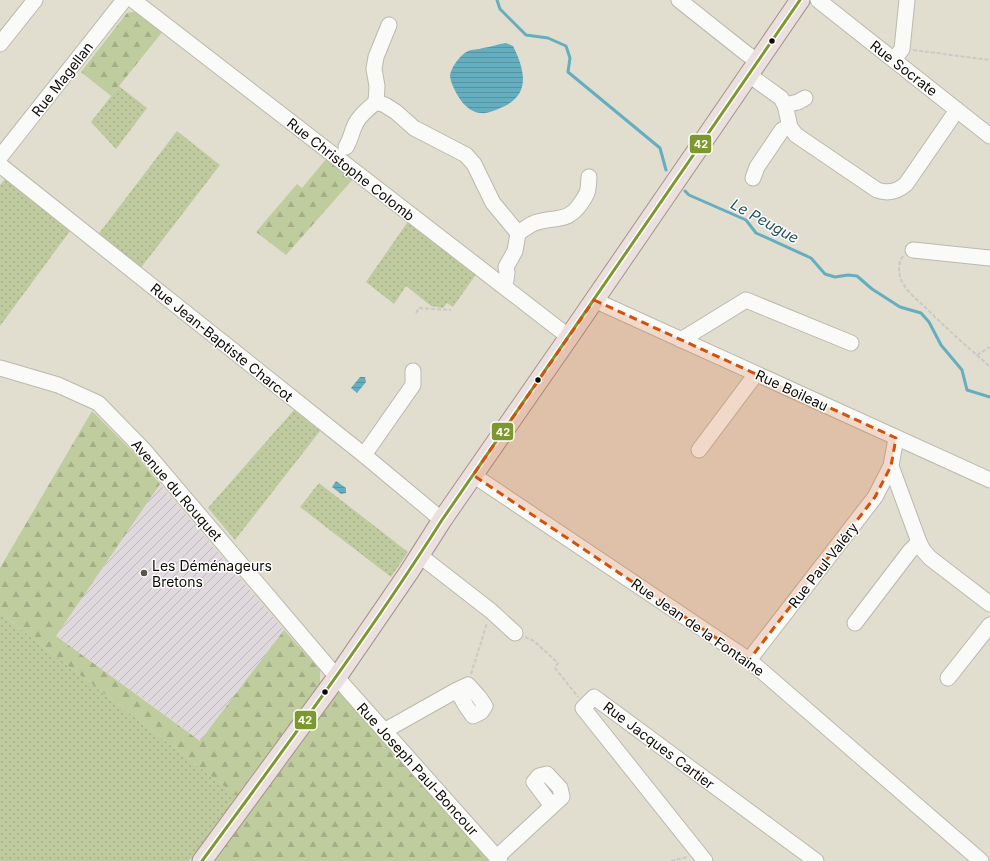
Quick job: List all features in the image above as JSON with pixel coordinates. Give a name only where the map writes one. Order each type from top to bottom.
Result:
[{"type":"main road","points":[[202,861],[337,677],[406,577],[442,520],[800,0]]},
{"type":"street","points":[[0,44],[35,0]]},
{"type":"street","name":"Rue Magellan","points":[[0,157],[124,0]]},
{"type":"street","name":"Rue Christophe Colomb","points":[[133,0],[569,337]]},
{"type":"street","points":[[679,0],[747,54],[754,68],[781,98],[785,105],[790,127],[796,135],[877,190],[891,192],[900,189],[910,178],[957,110]]},
{"type":"street","name":"Rue Socrate","points":[[818,0],[898,54],[957,110],[990,136]]},
{"type":"street","points":[[898,54],[907,0]]},
{"type":"street","points":[[339,159],[349,156],[346,147],[356,123],[366,110],[376,102],[377,86],[374,69],[376,57],[389,25]]},
{"type":"street","points":[[785,105],[805,98]]},
{"type":"street","points":[[376,102],[385,104],[414,128],[466,155],[474,164],[493,203],[518,233]]},
{"type":"street","points":[[753,178],[757,167],[782,130],[790,127]]},
{"type":"street","name":"Rue Jean-Baptiste Charcot","points":[[0,165],[364,455],[442,520]]},
{"type":"street","points":[[502,286],[506,280],[506,267],[515,251],[518,233],[532,224],[545,220],[566,217],[576,212],[588,193],[589,177]]},
{"type":"street","points":[[913,250],[990,258]]},
{"type":"street","points":[[489,275],[499,268],[506,267]]},
{"type":"street","name":"Rue Boileau","points":[[594,300],[990,480]]},
{"type":"street","points":[[681,340],[746,300],[851,344]]},
{"type":"street","name":"Avenue du Rouquet","points":[[0,368],[58,385],[98,403],[144,450],[337,677]]},
{"type":"street","points":[[364,455],[413,385],[413,371]]},
{"type":"street","points":[[699,450],[756,374]]},
{"type":"street","points":[[896,438],[891,466],[923,550],[930,558],[990,604]]},
{"type":"street","name":"Rue Paul Valéry","points":[[749,660],[875,497],[891,466]]},
{"type":"street","name":"Rue Jean de la Fontaine","points":[[473,476],[749,660],[981,861]]},
{"type":"street","points":[[855,623],[910,551],[919,542]]},
{"type":"street","points":[[419,555],[491,611],[516,633]]},
{"type":"street","points":[[948,678],[990,624]]},
{"type":"street","name":"Rue Joseph Paul-Boncour","points":[[337,677],[498,859]]},
{"type":"street","points":[[384,731],[462,688]]},
{"type":"street","name":"Rue Jacques Cartier","points":[[705,861],[583,708],[594,697],[816,861]]},
{"type":"street","points":[[607,738],[605,732],[611,722],[616,720],[626,720]]},
{"type":"street","points":[[498,859],[552,806]]},
{"type":"path","points":[[898,54],[990,60]]},
{"type":"path","points":[[913,250],[904,255],[900,261],[899,271],[903,282],[914,297],[937,320],[990,368]]},
{"type":"path","points":[[416,313],[419,308],[451,310]]},
{"type":"path","points":[[977,356],[990,347]]},
{"type":"path","points":[[462,688],[491,611]]},
{"type":"path","points":[[516,633],[534,641],[558,663],[555,668],[585,706]]},
{"type":"highlighted area","points":[[594,300],[896,438],[891,466],[875,497],[749,660],[473,475]]},
{"type":"shaded area","points":[[160,484],[284,630],[201,741],[56,636]]},
{"type":"green space","points":[[138,11],[163,31],[111,96],[81,72],[127,13]]},
{"type":"green space","points":[[119,86],[147,108],[116,149],[91,122]]},
{"type":"green space","points":[[177,131],[220,165],[140,269],[97,236]]},
{"type":"green space","points":[[327,158],[354,178],[286,255],[256,232],[297,184],[302,188]]},
{"type":"green space","points":[[5,179],[70,231],[0,326],[0,185]]},
{"type":"green space","points":[[409,220],[477,273],[453,307],[447,303],[443,308],[431,306],[406,286],[394,304],[366,282]]},
{"type":"green space","points":[[294,410],[320,431],[235,540],[208,508]]},
{"type":"green space","points":[[92,411],[137,456],[160,484],[56,636],[200,741],[284,630],[320,670],[320,685],[238,797],[0,613],[0,568]]},
{"type":"green space","points":[[319,483],[408,552],[391,577],[300,507]]},
{"type":"green space","points":[[0,613],[238,797],[189,861],[0,861]]},
{"type":"green space","points":[[337,677],[500,861],[202,861]]},
{"type":"water","points":[[506,43],[513,46],[521,65],[523,83],[521,91],[509,104],[494,111],[483,113],[471,110],[459,98],[452,84],[450,75],[453,68],[459,58],[468,51]]},
{"type":"water","points":[[360,377],[365,377],[366,382],[357,393],[351,388]]},
{"type":"water","points":[[336,481],[346,488],[346,493],[341,494],[332,487]]},
{"type":"waterway","name":"Le Peugue","points":[[497,0],[500,9],[526,35],[548,38],[566,46],[570,58],[568,72],[660,148],[666,170]]},
{"type":"waterway","name":"Le Peugue","points":[[685,191],[689,195],[746,220],[756,233],[811,258],[825,274],[835,277],[848,275],[857,276],[872,289],[900,307],[921,313],[929,322],[941,345],[962,370],[967,390],[990,397]]},
{"type":"transit line","name":"42","points":[[202,861],[355,650],[414,564],[442,520],[800,0]]},
{"type":"place","name":"Les Déménageurs Bretons","points":[[144,573]]}]
